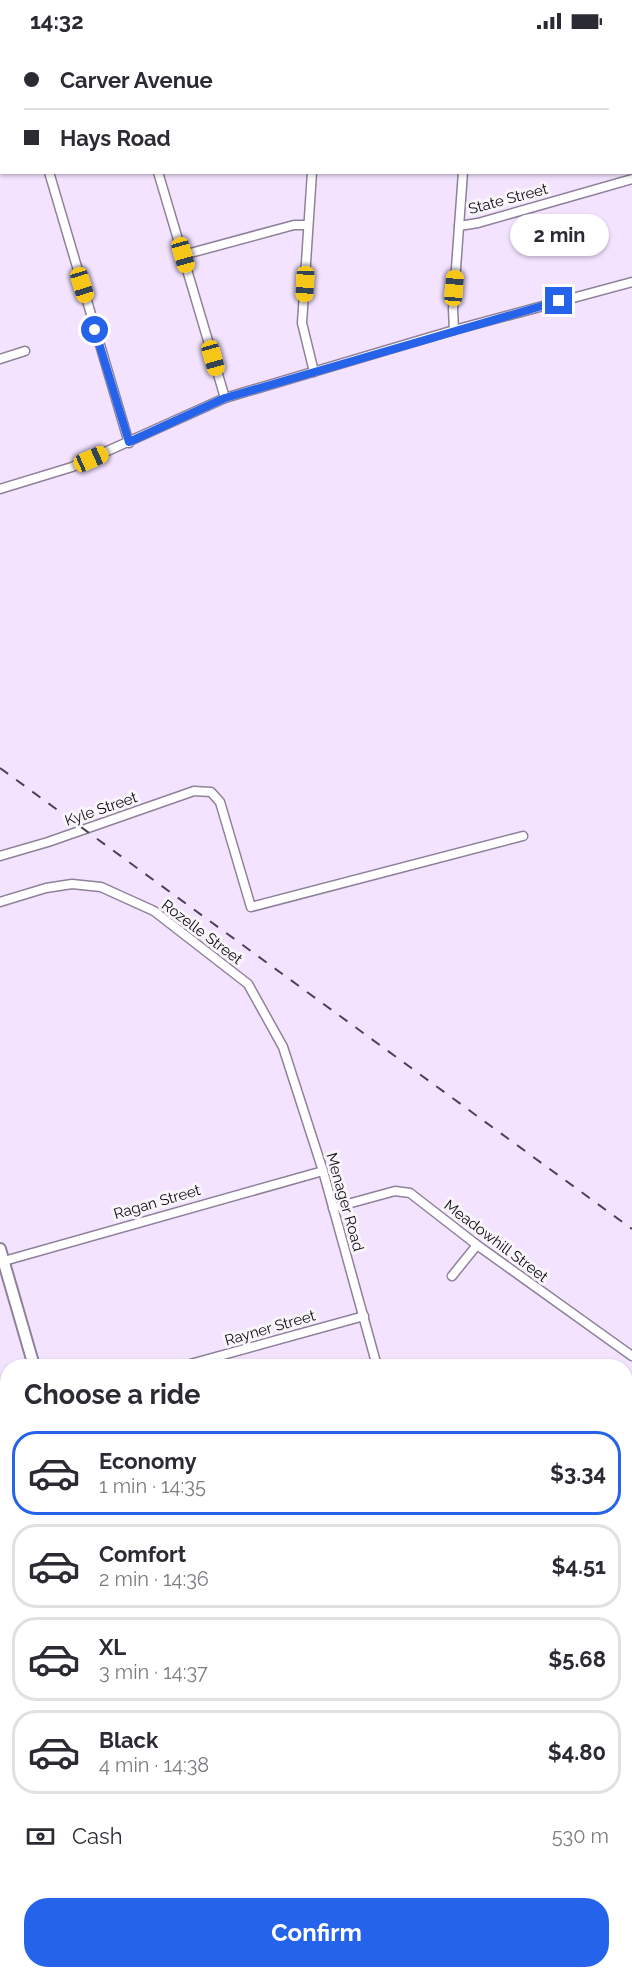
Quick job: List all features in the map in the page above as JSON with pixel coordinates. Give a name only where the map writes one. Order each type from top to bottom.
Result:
[{"type":"main road","points":[[0,1249],[32,1359]]},
{"type":"street","points":[[50,174],[129,442]]},
{"type":"street","points":[[159,174],[225,398]]},
{"type":"street","points":[[312,174],[302,323],[314,372]]},
{"type":"street","points":[[454,330],[453,309],[463,174]]},
{"type":"street","name":"State Street","points":[[459,226],[478,223],[632,178]]},
{"type":"street","points":[[183,255],[294,225],[308,225]]},
{"type":"street","points":[[0,489],[72,467],[225,398],[454,330],[632,282]]},
{"type":"street","points":[[0,358],[25,351]]},
{"type":"street","name":"Kyle Street","points":[[0,856],[48,842],[194,791],[211,792],[220,802],[251,907],[523,836]]},
{"type":"street","name":"Rozelle Street","points":[[0,902],[46,888],[72,884],[101,886],[154,911],[248,984],[283,1047]]},
{"type":"street","name":"Menager Road","points":[[283,1047],[323,1171],[376,1359]]},
{"type":"street","name":"Ragan Street","points":[[2,1262],[323,1171]]},
{"type":"street","name":"Meadowhill Street","points":[[333,1208],[395,1191],[410,1193],[477,1245],[632,1356]]},
{"type":"street","points":[[452,1276],[477,1245]]},
{"type":"street","name":"Rayner Street","points":[[208,1359],[364,1316]]},
{"type":"railway","points":[[0,768],[632,1229]]},
{"type":"route","points":[[95,330],[129,442],[225,398],[559,301]]}]
